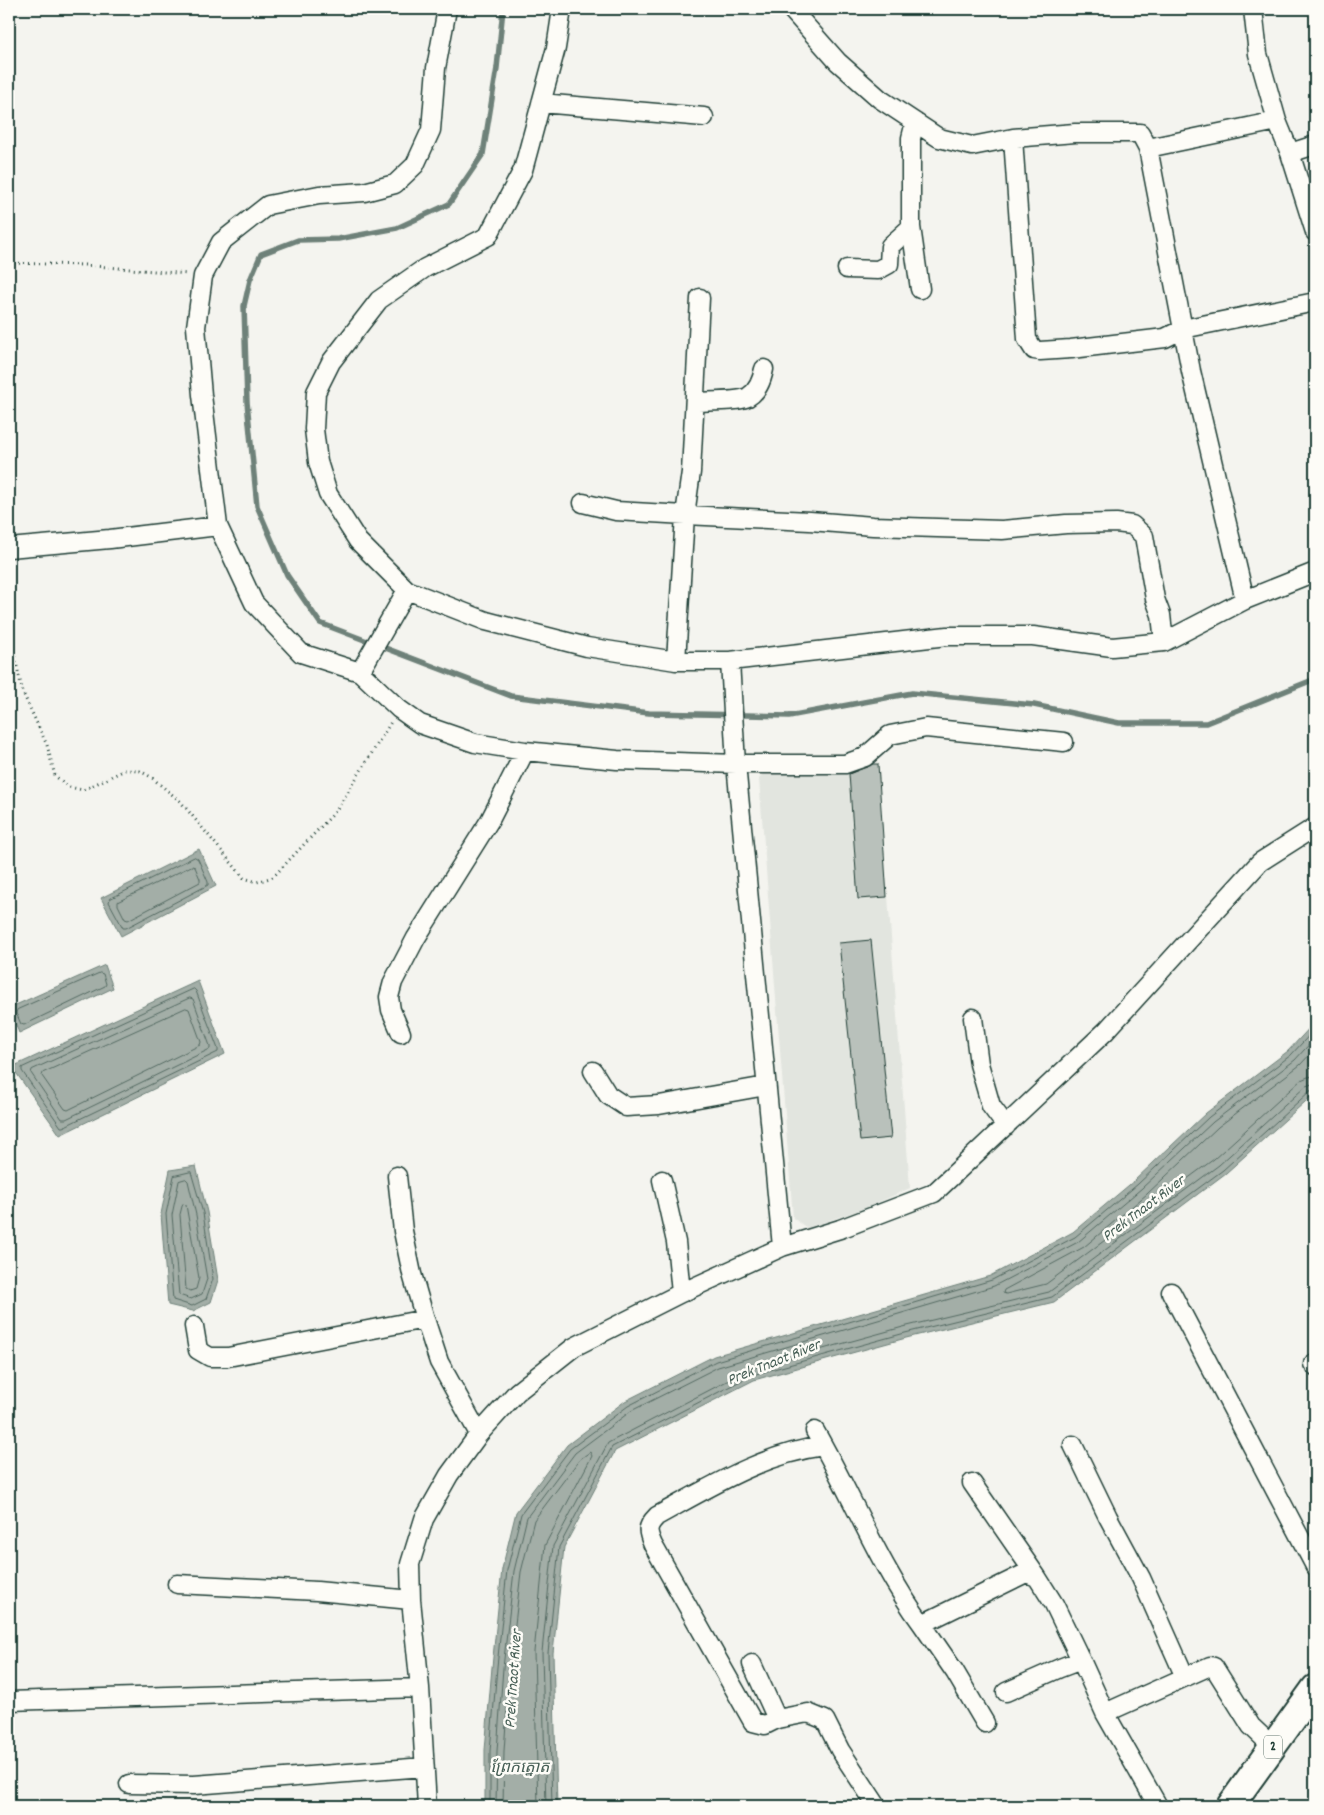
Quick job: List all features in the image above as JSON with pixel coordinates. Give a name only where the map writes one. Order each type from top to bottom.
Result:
[{"type":"highway","name":"2","points":[[1230,1806],[1315,1688]]},
{"type":"street","points":[[447,9],[436,68],[432,130],[415,165],[394,184],[364,192],[319,195],[268,205],[221,242],[203,276],[196,327],[202,395],[218,526],[254,603],[301,653],[360,672],[399,709],[420,724],[475,743],[525,751],[617,760],[736,764],[845,764],[865,757],[890,735],[926,728],[1064,742]]},
{"type":"street","points":[[562,9],[556,48],[523,170],[488,236],[425,268],[379,300],[331,362],[316,392],[314,429],[318,462],[328,494],[358,541],[407,590],[486,621],[587,647],[676,661],[730,661],[947,636],[1033,636],[1112,647],[1164,642],[1245,600],[1315,572]]},
{"type":"street","points":[[791,9],[838,62],[880,99],[939,138],[972,146],[1013,138],[1075,134],[1140,133],[1148,148],[1182,329],[1215,479],[1245,600]]},
{"type":"street","points":[[1253,9],[1258,54],[1277,121],[1290,153],[1315,232]]},
{"type":"street","points":[[541,103],[704,117]]},
{"type":"street","points":[[1148,148],[1277,121]]},
{"type":"street","points":[[915,122],[911,138],[911,227],[920,289]]},
{"type":"street","points":[[1013,138],[1026,339],[1034,350],[1071,349],[1165,338],[1182,329],[1315,302]]},
{"type":"street","points":[[1290,153],[1315,145]]},
{"type":"street","points":[[847,269],[878,270],[889,264],[890,246],[911,227]]},
{"type":"street","points":[[676,661],[685,516],[691,472],[700,298]]},
{"type":"street","points":[[695,402],[748,397],[762,382],[764,370]]},
{"type":"street","points":[[583,503],[616,511],[685,516],[810,520],[873,526],[941,529],[1002,530],[1066,524],[1116,523],[1132,525],[1144,536],[1155,599],[1161,615],[1164,642]]},
{"type":"street","points":[[9,548],[110,539],[218,526]]},
{"type":"street","points":[[360,672],[407,590]]},
{"type":"street","points":[[730,661],[736,764],[782,1247]]},
{"type":"street","points":[[401,1033],[391,1010],[389,997],[393,982],[416,938],[490,820],[525,751]]},
{"type":"street","points":[[427,1806],[420,1688],[411,1600],[410,1564],[424,1518],[449,1475],[479,1434],[517,1392],[574,1347],[681,1293],[782,1247],[840,1229],[934,1193],[1106,1031],[1260,862],[1315,827]]},
{"type":"street","points":[[973,1018],[978,1064],[991,1106],[1006,1126]]},
{"type":"street","points":[[593,1071],[608,1095],[626,1107],[659,1105],[766,1086]]},
{"type":"street","points":[[398,1176],[403,1231],[424,1319],[439,1362],[479,1434]]},
{"type":"street","points":[[662,1180],[676,1242],[681,1293]]},
{"type":"street","points":[[1172,1292],[1315,1566]]},
{"type":"street","points":[[194,1326],[198,1350],[210,1358],[228,1357],[424,1319]]},
{"type":"street","points":[[877,1806],[840,1750],[825,1720],[808,1713],[777,1719],[765,1725],[753,1722],[653,1545],[648,1528],[657,1516],[743,1470],[819,1439],[870,1541],[910,1608],[955,1672],[985,1723]]},
{"type":"street","points":[[1072,1445],[1141,1578],[1185,1677]]},
{"type":"street","points":[[972,1483],[1054,1604],[1105,1713],[1158,1806]]},
{"type":"street","points":[[922,1624],[1026,1573],[1037,1577]]},
{"type":"street","points":[[177,1584],[317,1591],[411,1600]]},
{"type":"street","points":[[1006,1692],[1081,1660]]},
{"type":"street","points":[[752,1664],[777,1719]]},
{"type":"street","points":[[1105,1713],[1210,1666],[1214,1667],[1252,1726],[1273,1747]]},
{"type":"street","points":[[9,1701],[420,1688]]},
{"type":"street","points":[[130,1784],[194,1785],[424,1767]]},
{"type":"path","points":[[9,264],[84,265],[146,269],[203,276]]},
{"type":"path","points":[[9,632],[23,692],[46,745],[55,776],[69,787],[83,790],[125,770],[140,771],[151,777],[180,801],[244,878],[257,882],[273,877],[336,811],[399,709]]},
{"type":"shaded area","points":[[878,764],[910,1188],[866,1208],[807,1228],[793,1218],[759,779],[766,770]]},
{"type":"water","points":[[199,849],[216,886],[121,936],[101,898]]},
{"type":"water","points":[[105,965],[113,988],[19,1033],[9,1008]]},
{"type":"water","points":[[198,981],[225,1054],[60,1135],[12,1067]]},
{"type":"water","name":"ព្រែកត្នោត","points":[[1315,1022],[1315,1093],[1226,1173],[1054,1302],[906,1338],[754,1380],[615,1451],[564,1547],[553,1653],[557,1806],[485,1806],[485,1750],[502,1569],[516,1512],[567,1445],[625,1401],[714,1356],[990,1276],[1073,1232],[1135,1180],[1206,1113],[1288,1051]]},
{"type":"water","points":[[196,1166],[207,1212],[218,1280],[211,1302],[193,1311],[168,1305],[161,1214],[170,1170]]},
{"type":"building","points":[[873,764],[878,764],[887,897],[858,899],[849,774]]},
{"type":"building","points":[[871,940],[891,1138],[860,1141],[839,943]]},
{"type":"waterway","points":[[503,9],[497,68],[483,154],[449,204],[397,228],[338,239],[298,240],[261,254],[250,280],[244,306],[247,402],[257,506],[287,575],[320,623],[511,696],[649,713],[789,716],[912,693],[1034,705],[1119,723],[1206,723],[1315,679]]},
{"type":"water label","name":"Prek Tnaot River","points":[[1144,1209]]},
{"type":"water label","name":"Prek Tnaot River","points":[[774,1363]]},
{"type":"water label","name":"Prek Tnaot River","points":[[514,1679]]}]
